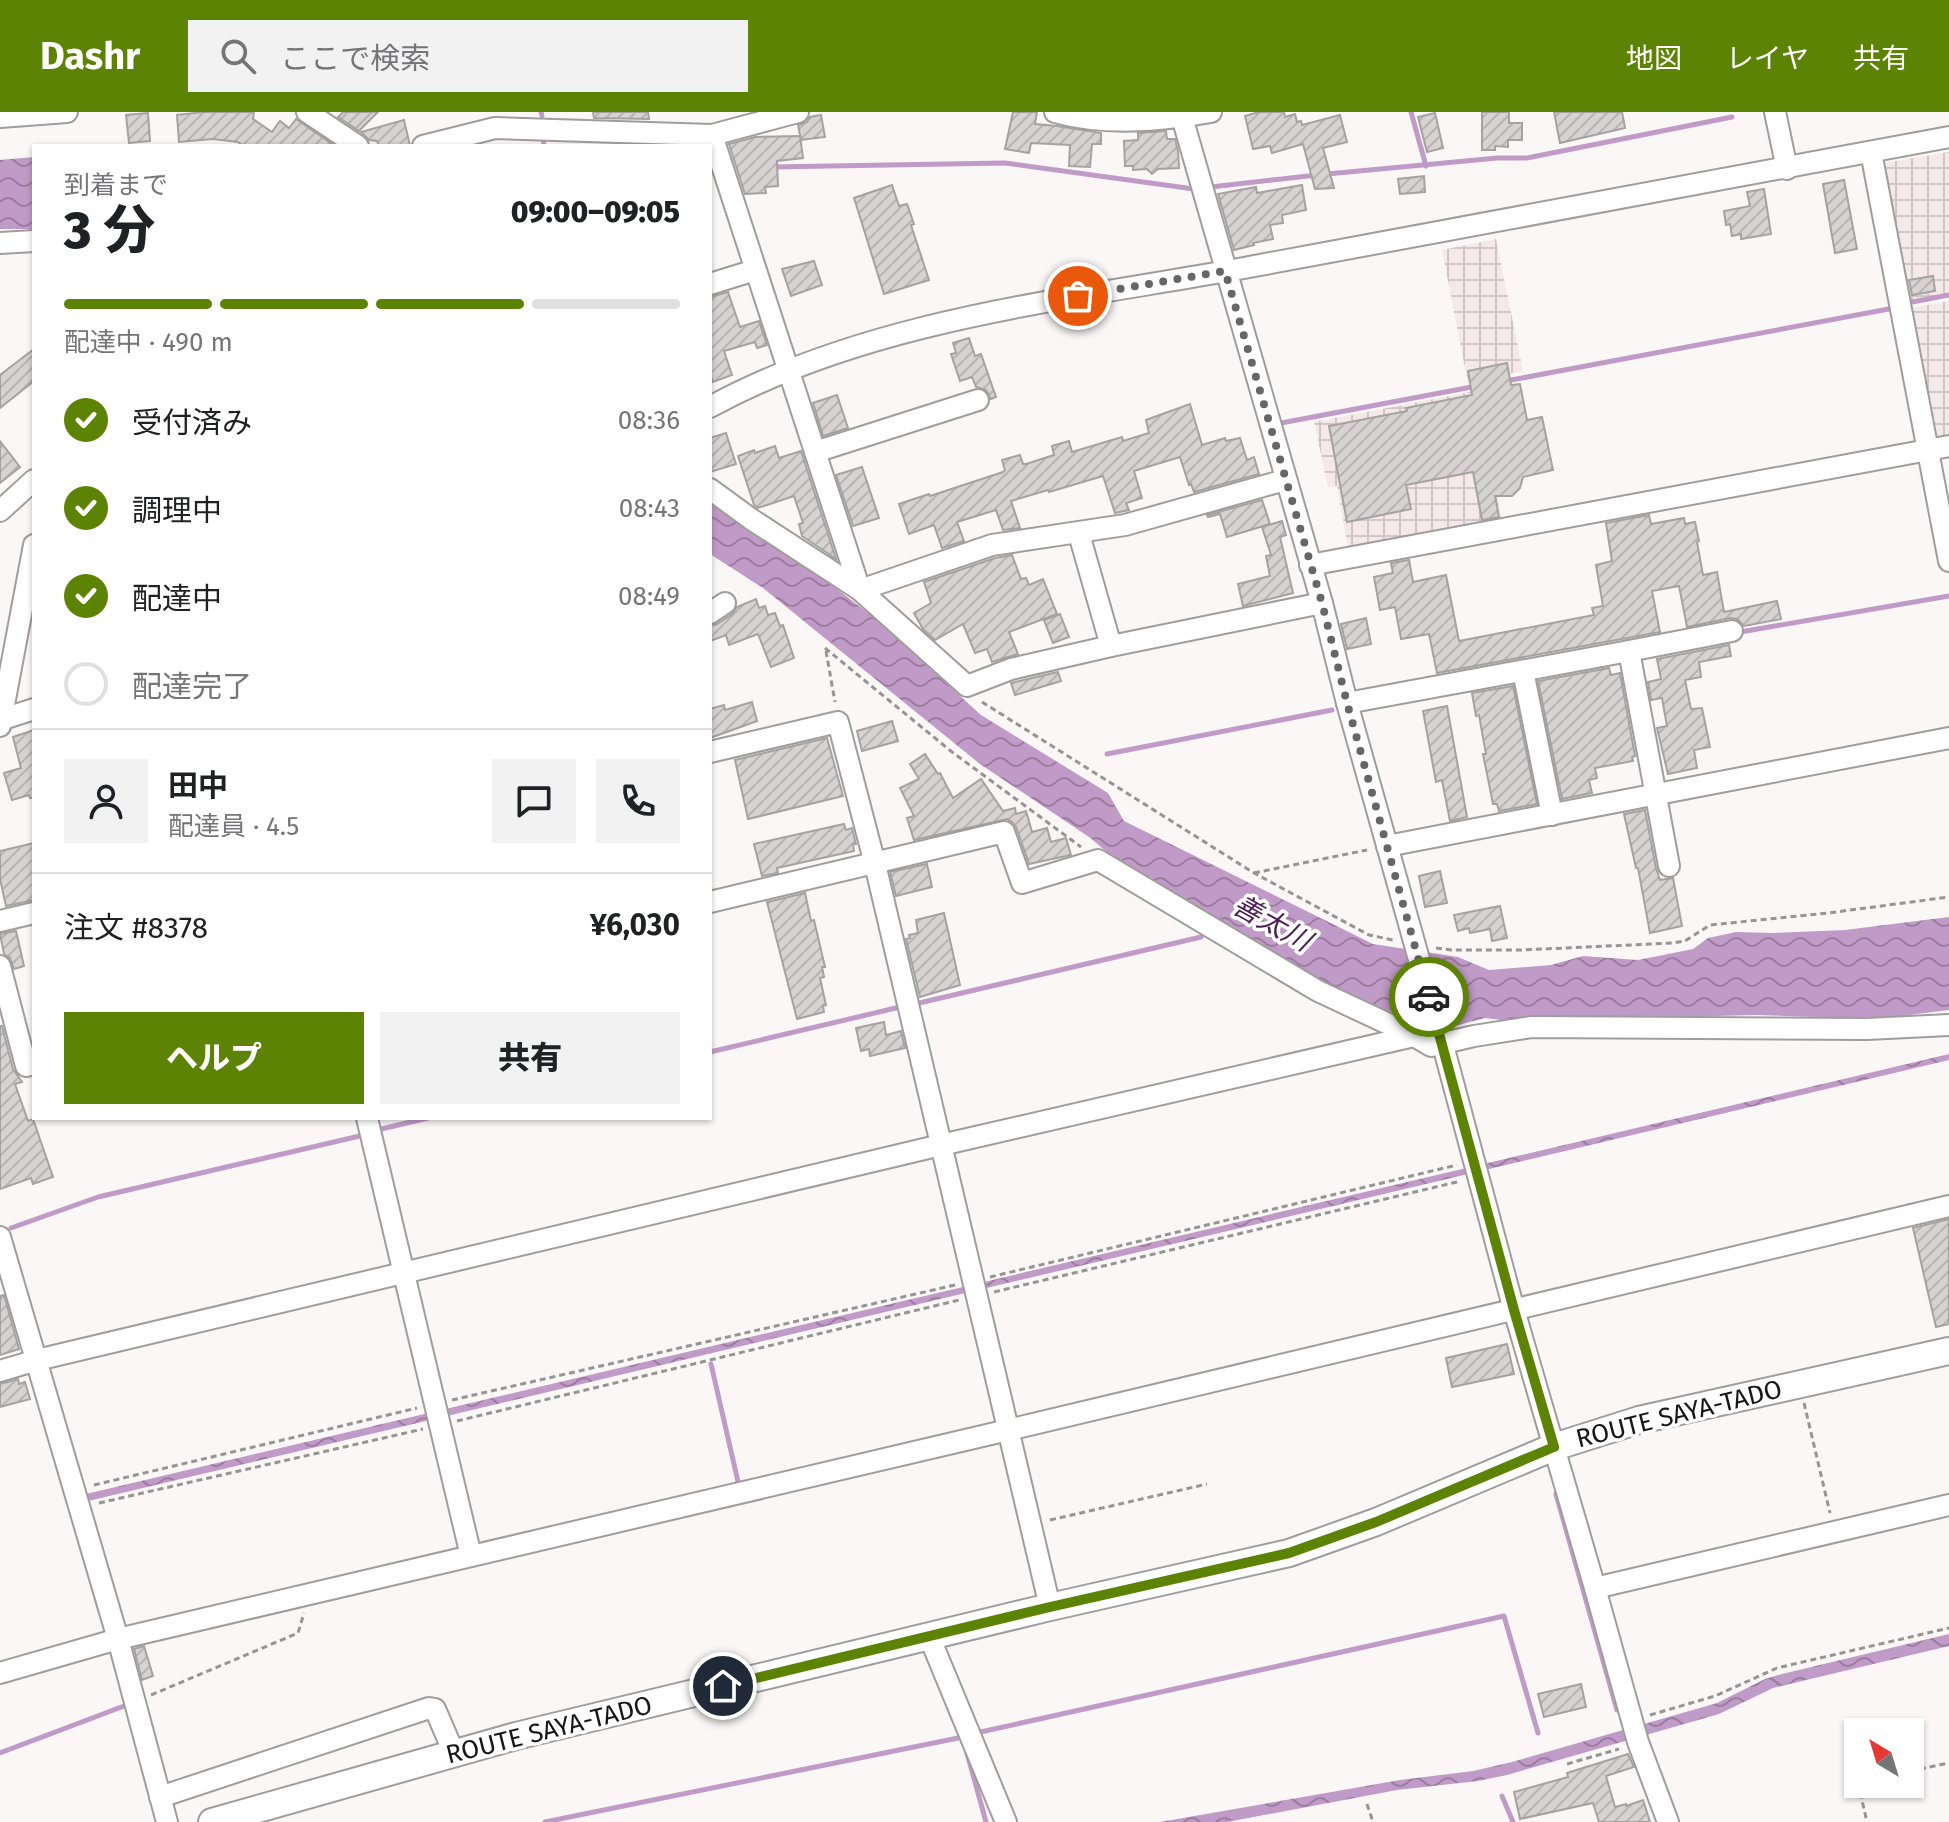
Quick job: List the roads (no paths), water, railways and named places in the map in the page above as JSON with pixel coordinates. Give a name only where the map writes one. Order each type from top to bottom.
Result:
[{"type":"main road","name":"ROUTE SAYA-TADO","points":[[212,1822],[531,1732],[1289,1553],[1376,1522],[1554,1447],[1639,1420],[1949,1351]]},
{"type":"street","points":[[0,117],[67,112]]},
{"type":"street","points":[[307,112],[355,144]]},
{"type":"street","points":[[431,144],[495,128],[551,120],[712,135],[798,112]]},
{"type":"street","points":[[1055,112],[1124,122],[1211,112]]},
{"type":"street","points":[[1775,112],[1787,169]]},
{"type":"street","points":[[1187,115],[1225,271],[1322,603],[1514,1310],[1636,1732],[1668,1822]]},
{"type":"street","points":[[712,135],[860,590]]},
{"type":"street","points":[[712,406],[742,389],[788,370],[869,343],[990,312],[1949,137]]},
{"type":"street","points":[[1871,152],[1949,561]]},
{"type":"street","points":[[0,243],[32,241]]},
{"type":"street","points":[[712,283],[755,270]]},
{"type":"street","points":[[815,452],[978,400]]},
{"type":"street","points":[[1310,565],[1949,446]]},
{"type":"street","points":[[860,590],[992,545],[1125,525],[1285,480]]},
{"type":"street","points":[[0,511],[32,482]]},
{"type":"street","points":[[712,490],[860,590],[967,686],[1025,665],[1322,603]]},
{"type":"street","points":[[1079,534],[1111,646]]},
{"type":"street","points":[[1,722],[32,555]]},
{"type":"street","points":[[1347,703],[1732,631]]},
{"type":"street","points":[[1629,651],[1669,866]]},
{"type":"street","points":[[1523,671],[1552,815]]},
{"type":"street","points":[[1,722],[32,710]]},
{"type":"street","points":[[712,752],[838,722],[875,864],[1050,1607]]},
{"type":"street","points":[[1387,846],[1949,738]]},
{"type":"street","points":[[712,902],[1004,832],[1022,883],[1098,860],[1318,991],[1431,1046],[1441,1039],[1532,1027],[1867,1029],[1949,1025]]},
{"type":"street","points":[[0,921],[32,913]]},
{"type":"street","points":[[0,966],[26,1066],[32,1064]]},
{"type":"street","points":[[0,1371],[941,1145],[1414,1036]]},
{"type":"street","points":[[367,1120],[471,1556]]},
{"type":"street","points":[[0,1673],[118,1639],[1949,1206]]},
{"type":"street","points":[[0,1237],[118,1639],[167,1822]]},
{"type":"street","points":[[1595,1588],[1949,1505]]},
{"type":"street","points":[[929,1636],[1006,1822]]},
{"type":"street","points":[[160,1797],[429,1708],[435,1709],[439,1716],[454,1753]]},
{"type":"water","points":[[32,157],[32,229],[0,229],[0,160]]},
{"type":"water","name":"善太川","points":[[712,499],[786,550],[876,619],[981,715],[1108,793],[1124,821],[1373,944],[1458,957],[1489,970],[1551,965],[1583,956],[1638,960],[1693,949],[1708,938],[1736,932],[1845,930],[1949,917],[1949,1010],[1877,1019],[1756,1015],[1509,1021],[1485,1018],[1447,1028],[1429,1027],[1324,985],[1138,878],[1089,837],[980,764],[763,588],[712,555]]},
{"type":"water","points":[[1949,1054],[1949,1060],[88,1501],[86,1494]]},
{"type":"water","points":[[1949,1634],[1949,1646],[1773,1688],[1719,1714],[1507,1775],[1397,1790],[1227,1822],[1160,1822],[1512,1762],[1717,1703],[1782,1674]]},
{"type":"waterway","points":[[541,112],[542,116]]},
{"type":"waterway","points":[[1411,112],[1426,166]]},
{"type":"waterway","points":[[1327,174],[1527,158],[1732,117]]},
{"type":"waterway","points":[[543,137],[544,144]]},
{"type":"waterway","points":[[771,167],[1005,163],[1194,189]]},
{"type":"waterway","points":[[1211,187],[1317,175]]},
{"type":"waterway","points":[[1907,303],[1949,295]]},
{"type":"waterway","points":[[1506,381],[1894,308]]},
{"type":"waterway","points":[[1281,423],[1477,386]]},
{"type":"waterway","points":[[1740,632],[1949,596]]},
{"type":"waterway","points":[[1107,754],[1332,710]]},
{"type":"waterway","points":[[915,1004],[1201,937]]},
{"type":"waterway","points":[[712,1052],[900,1007]]},
{"type":"waterway","points":[[377,1130],[420,1120]]},
{"type":"waterway","points":[[11,1228],[98,1197],[364,1135]]},
{"type":"waterway","points":[[711,1364],[739,1486]]},
{"type":"waterway","points":[[1556,1494],[1617,1710]]},
{"type":"waterway","points":[[976,1733],[1504,1616],[1538,1733]]},
{"type":"waterway","points":[[0,1753],[124,1706]]},
{"type":"waterway","points":[[545,1822],[963,1737]]},
{"type":"waterway","points":[[967,1753],[986,1822]]},
{"type":"waterway","points":[[1502,1796],[1513,1822]]}]
